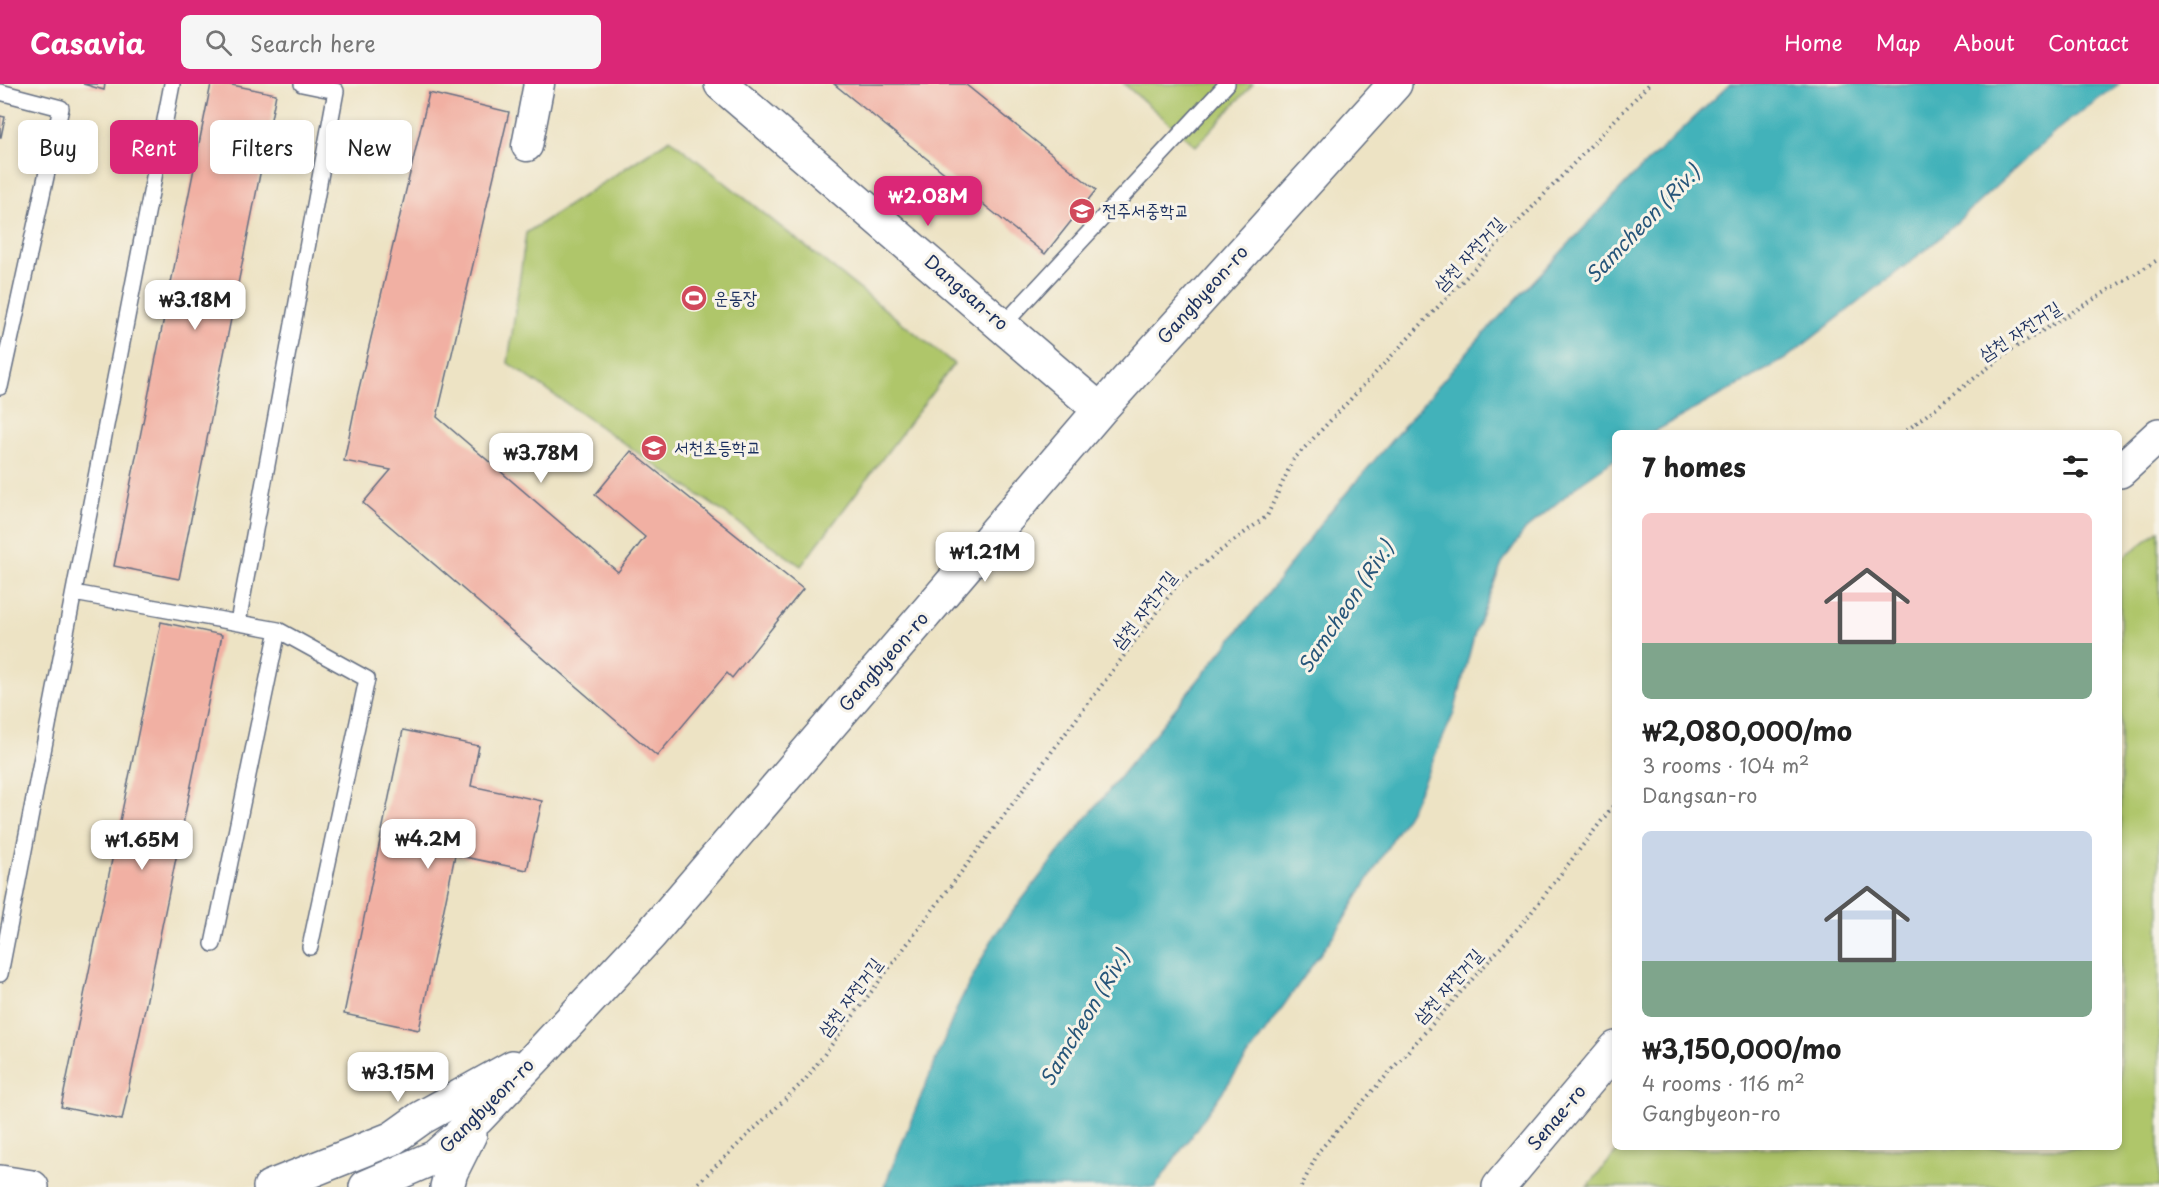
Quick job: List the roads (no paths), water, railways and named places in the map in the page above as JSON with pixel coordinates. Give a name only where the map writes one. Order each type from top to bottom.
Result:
[{"type":"street","points":[[527,146],[539,84]]},
{"type":"street","name":"Dangsan-ro","points":[[721,84],[1100,410]]},
{"type":"street","name":"Gangbyeon-ro","points":[[366,1187],[435,1157],[477,1119],[541,1052],[650,934],[1100,410],[1395,84]]},
{"type":"street","points":[[2122,469],[2159,435]]},
{"type":"street","name":"Gangbyeon-ro","points":[[270,1187],[393,1138],[421,1118],[541,1052]]},
{"type":"street","name":"Senae-ro","points":[[1499,1187],[1612,1053]]},
{"type":"street","points":[[447,1187],[451,1172],[477,1119]]},
{"type":"street","points":[[0,1182],[32,1187]]},
{"type":"lane","points":[[0,975],[172,84]]},
{"type":"lane","points":[[238,622],[336,91],[302,84]]},
{"type":"lane","points":[[1003,325],[1227,84]]},
{"type":"lane","points":[[0,92],[61,108],[0,387]]},
{"type":"lane","points":[[74,593],[278,630],[367,679],[310,947]]},
{"type":"lane","points":[[213,944],[278,630]]},
{"type":"water","name":"Samcheon (Riv.)","points":[[1730,84],[2119,84],[2063,125],[1933,244],[1785,359],[1657,430],[1612,430],[1612,461],[1582,482],[1525,530],[1502,563],[1475,632],[1454,713],[1412,807],[1340,926],[1155,1187],[884,1187],[959,1003],[994,936],[1058,853],[1264,599],[1325,518],[1475,343],[1636,173]]},
{"type":"place","name":"전주서중학교","points":[[1082,211]]},
{"type":"place","name":"운동장","points":[[694,298]]},
{"type":"place","name":"서천초등학교","points":[[654,448]]}]
